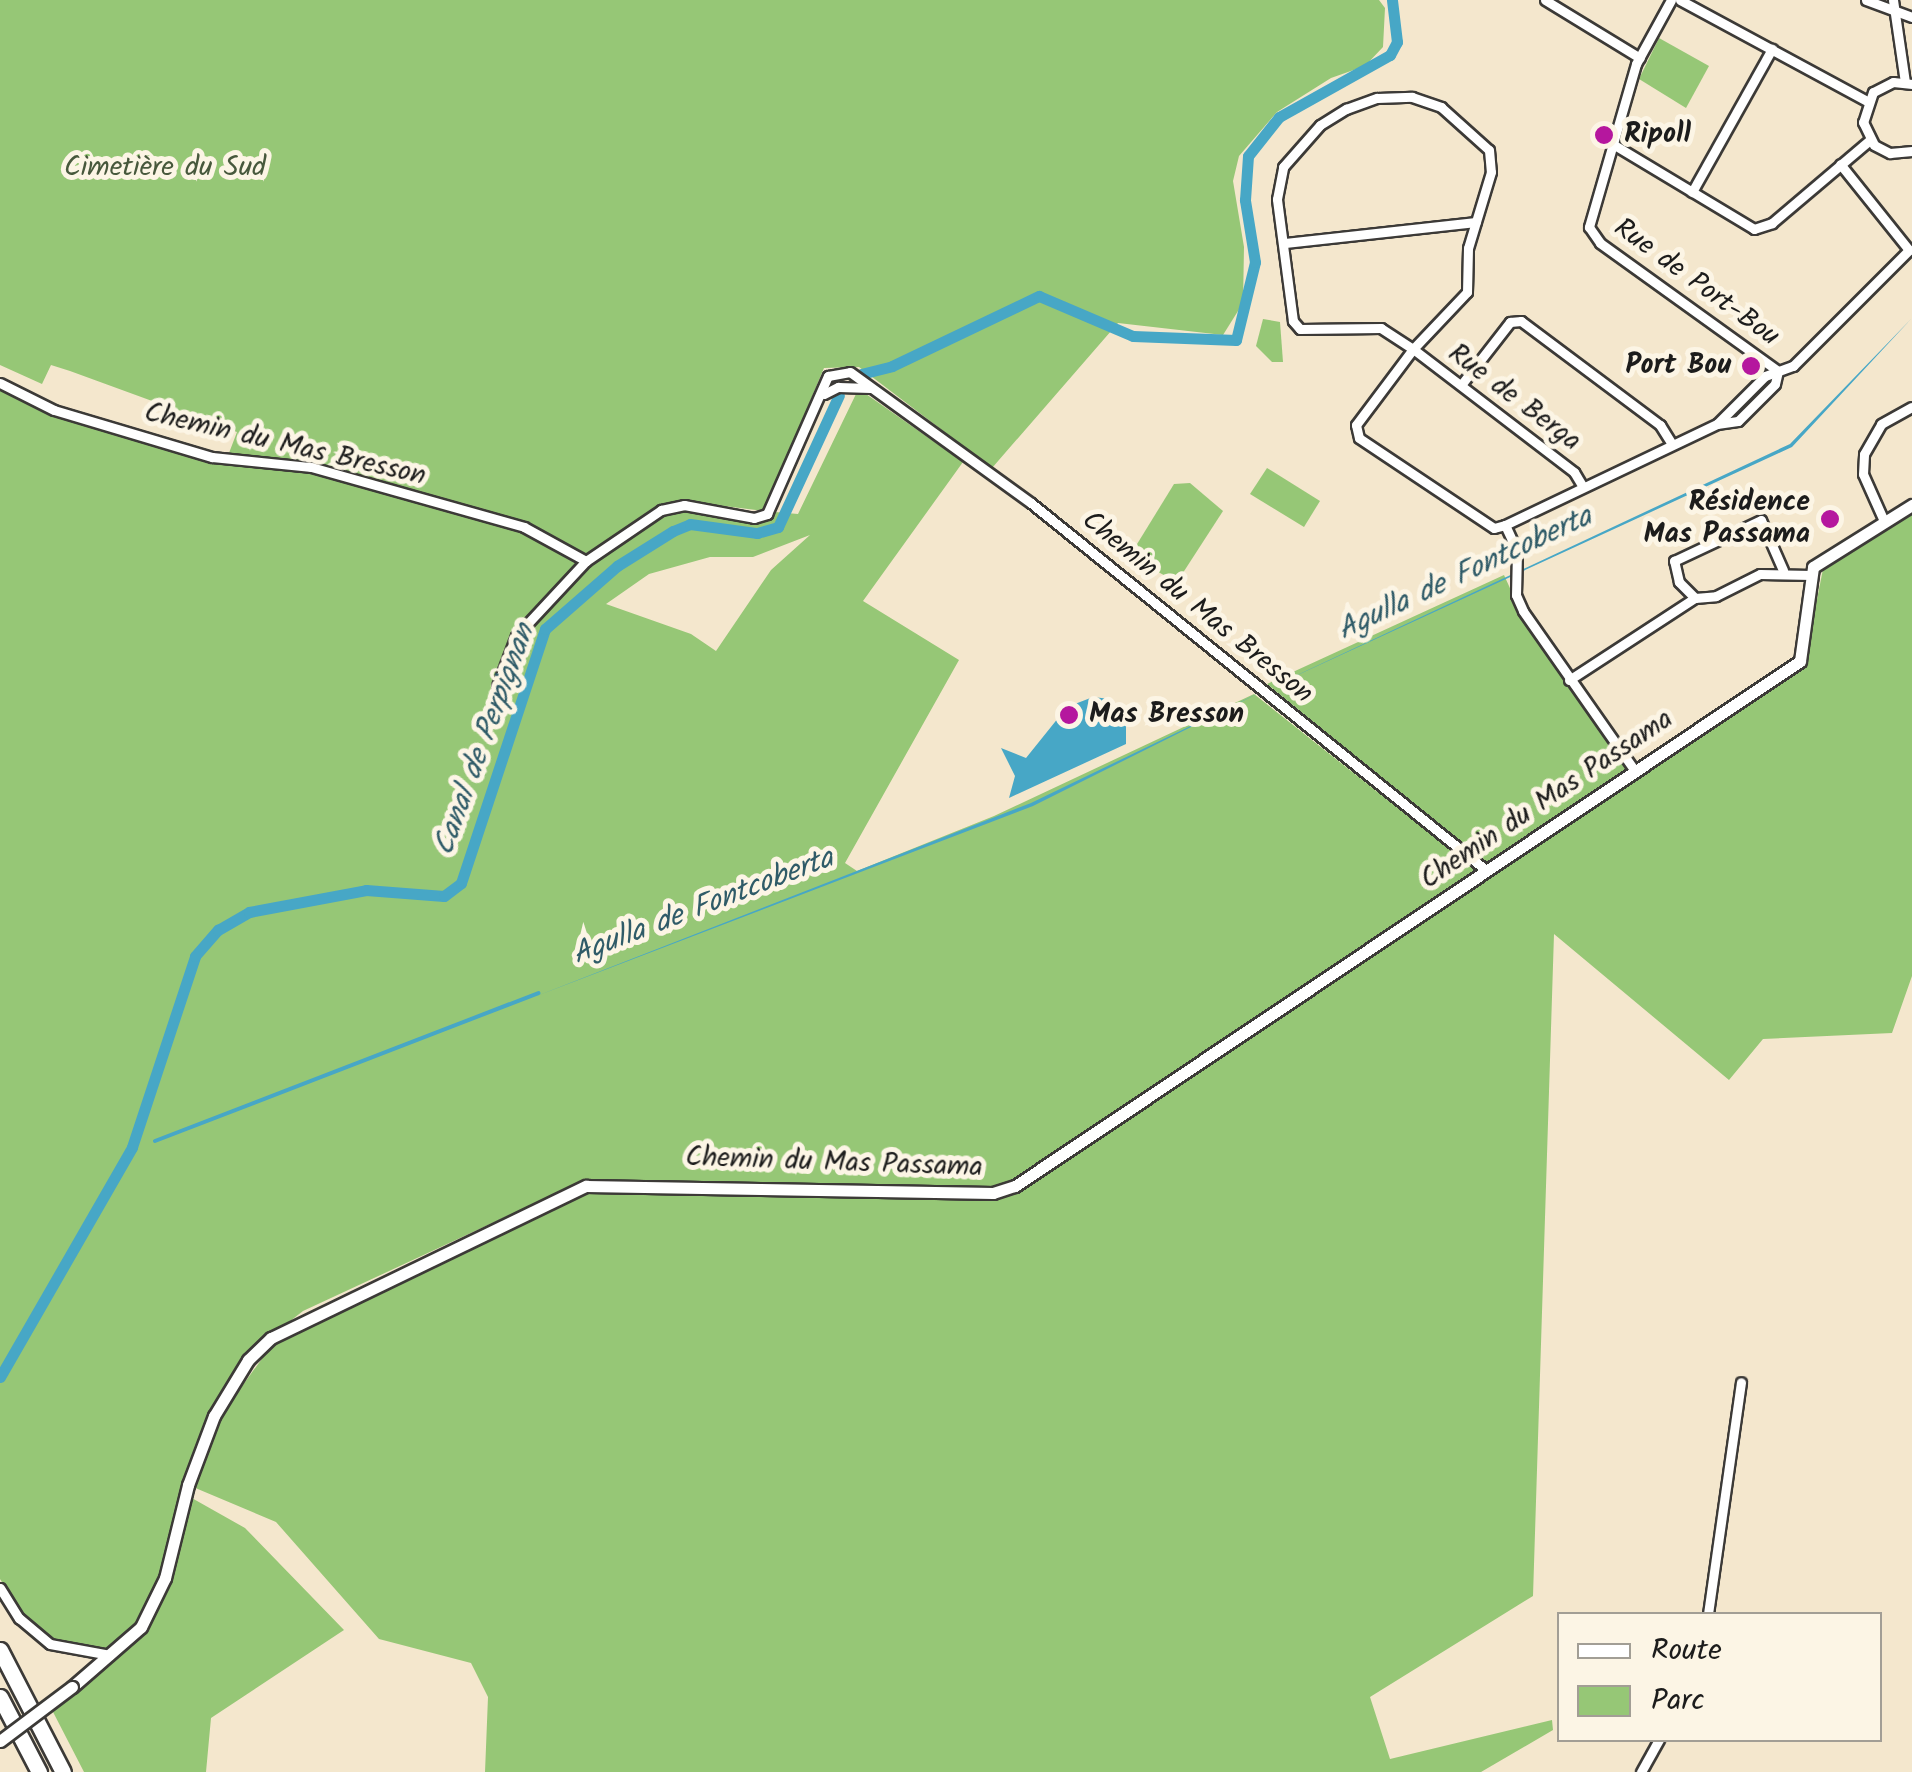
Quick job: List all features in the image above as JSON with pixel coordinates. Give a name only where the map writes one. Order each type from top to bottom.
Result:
[{"type":"highway","points":[[0,1650],[63,1772]]},
{"type":"highway","points":[[0,1697],[39,1772]]},
{"type":"street","points":[[1546,0],[1640,58]]},
{"type":"street","name":"Rue de Port-Bou","points":[[1671,0],[1640,58],[1610,143],[1589,215],[1592,234],[1778,371]]},
{"type":"street","points":[[1680,0],[1867,102]]},
{"type":"street","points":[[1866,0],[1896,16],[1912,17]]},
{"type":"street","points":[[1893,0],[1908,83],[1882,86],[1867,102],[1863,122],[1870,140],[1890,152],[1912,151]]},
{"type":"street","points":[[1692,192],[1772,49]]},
{"type":"street","points":[[1476,222],[1285,244],[1277,200],[1283,167],[1320,124],[1376,98],[1425,100],[1482,138],[1491,172],[1476,222],[1468,248],[1467,292],[1413,349],[1355,432],[1484,526],[1505,524],[1517,566],[1515,580],[1523,611],[1635,771]]},
{"type":"street","points":[[1610,143],[1747,226],[1762,228],[1870,140]]},
{"type":"street","name":"Rue de Port-Bou","points":[[1778,371],[1793,366],[1903,259],[1908,240],[1840,164]]},
{"type":"street","name":"Rue de Berga","points":[[1285,244],[1293,321],[1300,329],[1381,328],[1574,472],[1583,487]]},
{"type":"street","points":[[1461,385],[1510,322],[1521,321],[1660,425],[1672,444]]},
{"type":"street","name":"Chemin du Mas Bresson","points":[[824,394],[828,376],[842,370],[873,388],[1031,503],[1487,871]]},
{"type":"street","name":"Rue de Port-Bou","points":[[1505,524],[1717,424],[1738,421],[1775,384],[1778,371]]},
{"type":"street","name":"Chemin du Mas Bresson","points":[[0,383],[54,410],[212,457],[311,467],[524,528],[586,561]]},
{"type":"street","points":[[498,686],[516,636],[586,561],[661,510],[684,506],[754,518],[767,514],[824,394],[838,386],[873,388]]},
{"type":"street","points":[[1884,521],[1863,474],[1864,454],[1881,424],[1912,407]]},
{"type":"street","points":[[1569,680],[1696,598],[1783,570],[1812,575],[1826,553],[1912,505]]},
{"type":"street","points":[[1696,598],[1679,582],[1674,560],[1761,520],[1783,570]]},
{"type":"street","name":"Chemin du Mas Passama","points":[[0,1741],[114,1656],[141,1627],[165,1578],[188,1485],[214,1416],[248,1360],[305,1316],[586,1186],[993,1193],[1015,1186],[1800,660],[1812,575]]},
{"type":"street","points":[[1708,1612],[1741,1382]]},
{"type":"street","points":[[0,1588],[19,1618],[50,1644],[114,1656]]},
{"type":"street","points":[[1641,1772],[1658,1742]]},
{"type":"green space","name":"Cimetière du Sud","points":[[0,0],[1379,0],[1385,8],[1383,47],[1365,66],[1331,78],[1277,112],[1239,156],[1233,181],[1244,247],[1243,303],[1223,335],[1118,323],[992,468],[859,367],[824,368],[764,511],[684,501],[659,506],[585,555],[526,523],[377,479],[312,462],[229,453],[237,432],[70,371],[51,365],[42,384],[0,365]]},
{"type":"green space","points":[[1659,38],[1709,66],[1686,108],[1639,79]]},
{"type":"green space","points":[[1263,319],[1280,322],[1283,362],[1272,362],[1256,346]]},
{"type":"green space","points":[[0,388],[52,414],[187,455],[310,472],[523,532],[586,566],[663,515],[684,510],[754,523],[775,512],[798,514],[856,394],[866,394],[963,462],[863,601],[959,660],[845,863],[857,871],[994,816],[1254,694],[1477,871],[1013,1181],[992,1188],[585,1180],[303,1311],[244,1357],[209,1413],[160,1576],[136,1624],[110,1652],[52,1640],[23,1615],[0,1579]],"holes":[[[810,535],[771,570],[716,651],[691,634],[606,604],[649,574],[710,557],[753,557]]]},
{"type":"green space","points":[[1267,468],[1320,501],[1304,527],[1250,494]]},
{"type":"green space","points":[[1190,483],[1223,511],[1177,582],[1143,564],[1134,549],[1174,484]]},
{"type":"green space","points":[[1912,510],[1912,976],[1892,1033],[1763,1039],[1729,1080],[1554,934],[1533,1596],[1370,1697],[1390,1759],[1552,1720],[1553,1730],[1481,1772],[485,1772],[488,1697],[471,1663],[379,1639],[276,1522],[193,1487],[219,1418],[274,1342],[588,1191],[994,1199],[1017,1191],[1804,665],[1824,564]]},
{"type":"green space","points":[[1504,575],[1524,619],[1627,769],[1487,864],[1267,684]]},
{"type":"green space","points":[[190,1497],[245,1528],[344,1630],[211,1718],[206,1772],[84,1772],[52,1710],[145,1630]]},
{"type":"water","points":[[1912,318],[1792,447],[1265,690],[1790,444]]},
{"type":"water","points":[[1263,691],[1033,806],[534,997],[1031,803]]},
{"type":"water","points":[[1093,697],[1110,699],[1126,713],[1126,744],[1009,798],[1015,776],[1001,748],[1026,758],[1067,707]]},
{"type":"waterway","name":"Canal de Perpignan","points":[[861,374],[892,366],[1039,296],[1133,336],[1236,340],[1255,262],[1245,200],[1248,156],[1279,117],[1390,55],[1397,42],[1392,0]]},
{"type":"waterway","name":"Canal de Perpignan","points":[[0,1377],[132,1147],[195,956],[218,930],[249,912],[366,890],[444,896],[461,883],[545,629],[617,566],[673,531],[690,524],[757,533],[778,527],[839,395]]},
{"type":"waterway","name":"Agulla de Fontcoberta","points":[[155,1141],[538,993]]},
{"type":"place","name":"Ripoll","points":[[1604,135]]},
{"type":"place","name":"Port Bou","points":[[1751,366]]},
{"type":"place","name":"Résidence Mas Passama","points":[[1830,519]]},
{"type":"place","name":"Mas Bresson","points":[[1069,715]]}]
